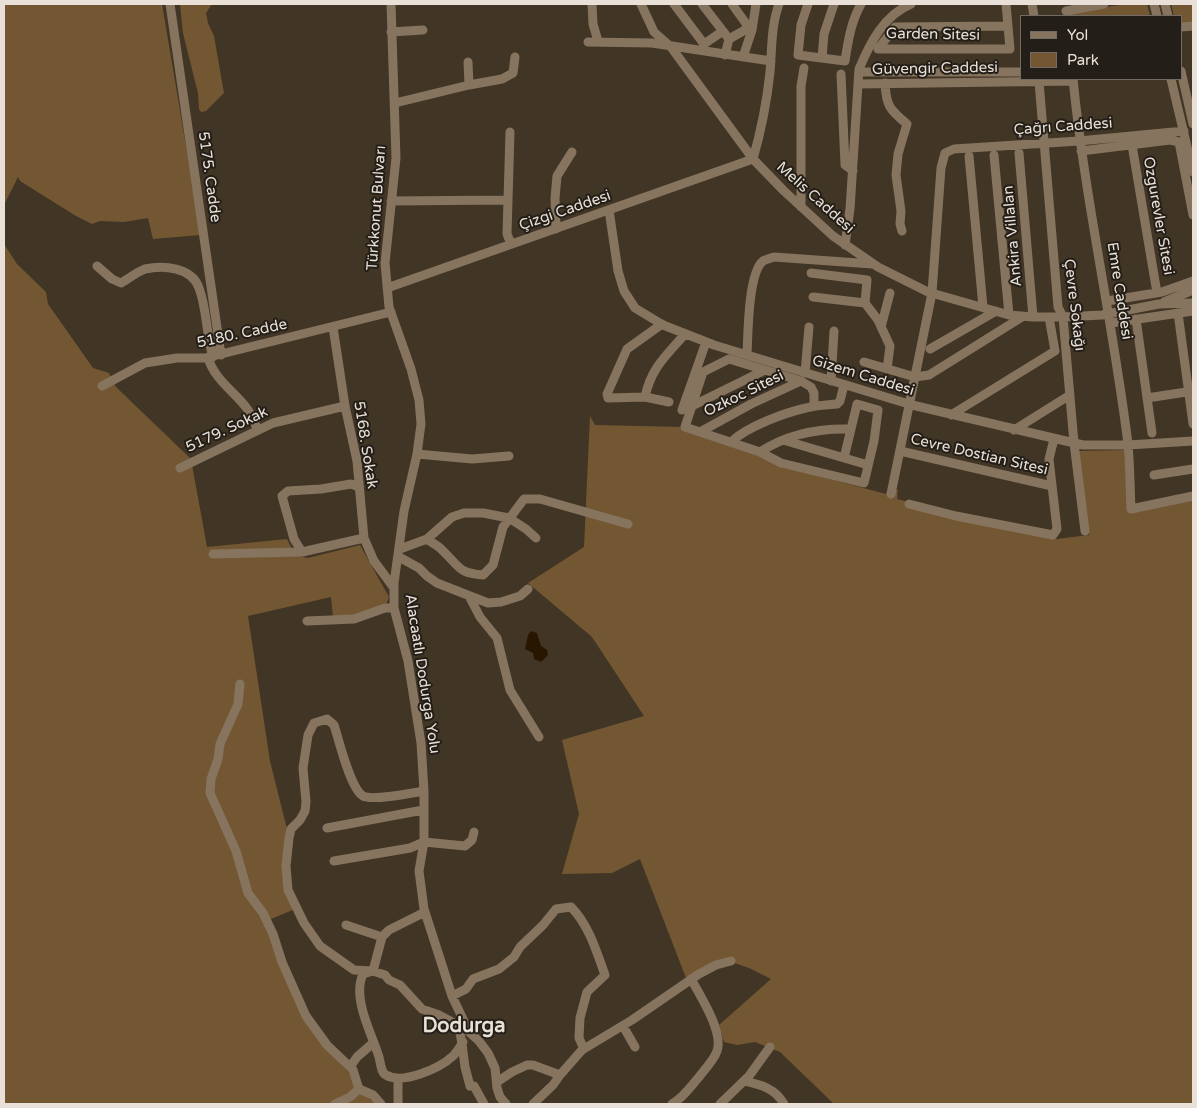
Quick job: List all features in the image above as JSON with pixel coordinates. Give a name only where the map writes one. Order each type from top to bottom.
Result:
[{"type":"street","name":"5175. Cadde","points":[[170,4],[214,356]]},
{"type":"street","name":"Türkkonut Bulvarı","points":[[391,4],[396,158],[384,263],[391,312],[411,369],[419,400],[421,424],[417,454],[404,511],[394,588]]},
{"type":"street","points":[[592,4],[593,24],[598,41]]},
{"type":"street","name":"Melis Caddesi","points":[[641,4],[654,32],[671,47],[753,159],[833,236],[874,265],[932,294],[1022,317],[1110,318],[1160,304],[1193,290]]},
{"type":"street","points":[[674,4],[704,44],[723,31]]},
{"type":"street","points":[[702,4],[723,31],[727,47]]},
{"type":"street","points":[[727,47],[745,30],[747,25],[732,4]]},
{"type":"street","points":[[743,57],[752,30],[756,4]]},
{"type":"street","points":[[753,159],[764,109],[772,37],[776,14],[780,4]]},
{"type":"street","points":[[808,4],[801,26],[798,55],[845,61],[848,35],[855,14],[861,4]]},
{"type":"street","points":[[822,58],[824,34],[834,4]]},
{"type":"street","points":[[845,244],[850,209],[859,72],[868,48],[880,29],[897,10],[909,4]]},
{"type":"street","name":"Garden Sitesi","points":[[1006,4],[1008,26],[1010,49],[878,49],[895,27],[1008,26]]},
{"type":"street","points":[[1066,10],[1104,4]]},
{"type":"street","points":[[391,32],[423,30]]},
{"type":"street","points":[[588,42],[652,43],[671,47],[727,47],[743,57],[770,61]]},
{"type":"street","points":[[395,103],[502,79],[513,73],[516,57]]},
{"type":"street","points":[[468,62],[469,85]]},
{"type":"street","points":[[801,207],[801,86],[804,68]]},
{"type":"street","name":"Güvengir Caddesi","points":[[859,72],[1020,72]]},
{"type":"street","points":[[841,74],[845,165],[853,171]]},
{"type":"street","points":[[1182,75],[1193,124]]},
{"type":"street","name":"Güvengir Caddesi","points":[[858,84],[1073,80]]},
{"type":"street","name":"Emre Caddesi","points":[[1073,80],[1079,140],[1110,318],[1128,445],[1131,509],[1193,496]]},
{"type":"street","points":[[1171,80],[1193,172]]},
{"type":"street","name":"Çevre Sokağı","points":[[1039,82],[1058,307],[1063,317],[1084,531]]},
{"type":"street","points":[[885,84],[886,98],[891,111],[908,121],[898,154],[896,175],[902,231]]},
{"type":"street","name":"Çağrı Caddesi","points":[[932,294],[940,168],[945,153],[954,149],[1184,131]]},
{"type":"street","points":[[510,132],[507,234],[511,244]]},
{"type":"street","name":"Ozgurevler Sitesi","points":[[1081,151],[1170,140],[1179,142],[1193,215]]},
{"type":"street","name":"Ozgurevler Sitesi","points":[[1132,145],[1157,293]]},
{"type":"street","points":[[556,229],[555,198],[557,176],[572,152]]},
{"type":"street","name":"Ankira Villalan","points":[[1019,153],[1034,317]]},
{"type":"street","name":"Ankira Villalan","points":[[994,155],[1009,314]]},
{"type":"street","points":[[969,156],[983,307]]},
{"type":"street","name":"Çizgi Caddesi","points":[[387,288],[753,159]]},
{"type":"street","points":[[391,201],[508,200]]},
{"type":"street","name":"Gizem Caddesi","points":[[610,210],[618,271],[624,291],[635,308],[662,324],[685,334],[803,377],[831,381],[951,415],[1083,445],[1128,445],[1193,441]]},
{"type":"street","points":[[747,356],[752,287],[755,272],[763,261],[774,257],[874,265]]},
{"type":"street","points":[[97,266],[112,279],[121,283],[143,270],[162,267],[179,269],[192,277],[199,286],[208,340],[214,356],[211,368],[250,411],[257,430]]},
{"type":"street","points":[[810,272],[868,280],[865,304]]},
{"type":"street","name":"Ozgurevler Sitesi","points":[[1107,301],[1157,293],[1193,281]]},
{"type":"street","points":[[881,327],[890,294]]},
{"type":"street","points":[[891,494],[932,294]]},
{"type":"street","points":[[813,296],[865,304],[878,320],[890,346],[887,369]]},
{"type":"street","name":"Melis Caddesi","points":[[1160,304],[1193,303]]},
{"type":"street","points":[[930,349],[996,311]]},
{"type":"street","points":[[1110,318],[1136,319],[1193,311]]},
{"type":"street","name":"5180. Cadde","points":[[102,386],[145,362],[214,356],[391,312]]},
{"type":"street","points":[[1178,313],[1191,391],[1193,424]]},
{"type":"street","points":[[864,362],[915,377],[929,375],[1022,317]]},
{"type":"street","points":[[951,415],[1056,351],[1049,317]]},
{"type":"street","points":[[1136,319],[1152,433]]},
{"type":"street","points":[[662,324],[627,349],[607,394],[608,398],[645,397],[669,402]]},
{"type":"street","name":"5168. Sokak","points":[[333,327],[345,406],[357,461],[364,538],[374,561],[394,588]]},
{"type":"street","points":[[803,377],[809,327]]},
{"type":"street","points":[[831,381],[834,331]]},
{"type":"street","points":[[645,397],[648,382],[655,368],[685,334]]},
{"type":"street","points":[[682,410],[706,342]]},
{"type":"street","name":"Ozkoc Sitesi","points":[[814,406],[812,387],[803,377],[765,370],[729,359],[703,372],[685,427],[732,441],[781,463],[864,483],[874,441],[878,410],[857,404],[851,429]]},
{"type":"street","name":"Ozkoc Sitesi","points":[[692,406],[765,370]]},
{"type":"street","name":"Ozkoc Sitesi","points":[[700,432],[803,377]]},
{"type":"street","points":[[732,441],[746,431],[778,417],[814,406],[837,404],[840,401],[844,385]]},
{"type":"street","points":[[1147,398],[1191,391]]},
{"type":"street","points":[[1014,430],[1070,395]]},
{"type":"street","name":"5179. Sokak","points":[[180,468],[257,430],[290,418],[345,406]]},
{"type":"street","points":[[760,452],[784,440],[816,430],[851,429],[844,458]]},
{"type":"street","points":[[909,504],[956,516],[1053,535],[1057,529],[1049,459],[1054,438]]},
{"type":"street","points":[[784,440],[868,465]]},
{"type":"street","name":"Cevre Dostian Sitesi","points":[[900,451],[1052,486]]},
{"type":"street","points":[[417,454],[472,459],[509,456]]},
{"type":"street","points":[[1154,475],[1193,469]]},
{"type":"street","points":[[302,552],[294,540],[282,496],[288,491],[321,489],[350,484],[359,487]]},
{"type":"street","points":[[427,539],[444,551],[456,566],[468,574],[483,575],[493,565],[500,535],[508,518],[524,499],[540,499],[628,524]]},
{"type":"street","points":[[528,590],[520,596],[501,602],[488,603],[437,583],[400,553],[427,539],[452,517],[464,513],[483,513],[508,518],[526,529],[536,538]]},
{"type":"street","points":[[213,554],[302,552],[364,538]]},
{"type":"street","name":"Alacaatlı Dodurga Yolu","points":[[394,588],[394,608],[408,661],[421,743],[424,791],[424,842],[419,871],[425,912],[452,996],[469,1032],[488,1052],[495,1068],[497,1088],[505,1104]]},
{"type":"street","points":[[469,596],[480,617],[497,638],[510,690],[539,737]]},
{"type":"street","points":[[307,620],[354,619],[386,608],[394,608]]},
{"type":"street","points":[[240,684],[238,704],[220,744],[218,759],[211,778],[210,793],[236,851],[248,893],[263,913],[273,934],[282,962],[306,1016],[327,1045],[353,1070],[359,1088],[373,1095],[381,1104]]},
{"type":"street","points":[[424,791],[378,798],[364,796],[354,786],[334,725],[327,719],[314,723],[308,735],[303,768],[305,811],[300,820],[291,829],[289,838],[286,866],[288,890],[304,923],[320,946],[354,970],[374,970],[385,975],[389,980],[400,985],[422,1009],[452,1022],[460,1033],[465,1068],[470,1086],[474,1086],[484,1104]]},
{"type":"street","points":[[327,828],[423,810]]},
{"type":"street","points":[[334,861],[410,848],[424,842],[465,846],[472,840],[474,832]]},
{"type":"street","points":[[452,996],[466,989],[472,979],[498,969],[514,958],[520,947],[543,925],[556,909],[571,907],[577,913],[594,946],[606,975],[587,992],[580,1018],[580,1038],[584,1049]]},
{"type":"street","points":[[374,970],[382,937],[389,930],[425,912]]},
{"type":"street","points":[[346,925],[382,937]]},
{"type":"street","points":[[532,1104],[553,1085],[584,1049],[623,1026],[691,979],[716,965],[731,961]]},
{"type":"street","points":[[374,970],[363,974],[360,982],[363,1017],[378,1054],[382,1072],[386,1076],[398,1079],[430,1070],[444,1063],[454,1055],[469,1032]]},
{"type":"street","points":[[672,1104],[682,1098],[689,1090],[717,1052],[718,1041],[714,1025],[691,979]]},
{"type":"street","points":[[623,1026],[635,1047]]},
{"type":"street","points":[[350,1067],[373,1043]]},
{"type":"street","points":[[720,1104],[744,1081],[770,1048]]},
{"type":"street","points":[[497,1082],[527,1065],[560,1075]]},
{"type":"street","points":[[398,1079],[398,1104]]},
{"type":"street","points":[[744,1081],[761,1085],[774,1091],[784,1104]]},
{"type":"street","points":[[335,1104],[351,1100],[359,1088]]},
{"type":"green space","points":[[4,4],[162,4],[201,235],[153,239],[148,218],[124,222],[100,221],[92,224],[20,181],[18,177],[4,205]]},
{"type":"green space","points":[[180,4],[212,4],[206,13],[214,36],[224,93],[206,111],[201,112],[199,109],[198,93],[183,33]]},
{"type":"green space","points":[[1128,4],[1147,4],[1150,15],[1070,15],[1069,12]]},
{"type":"green space","points":[[1171,4],[1193,4],[1193,22],[1182,23],[1182,15],[1174,15]]},
{"type":"green space","points":[[4,244],[17,264],[46,292],[48,304],[93,368],[109,373],[116,387],[191,459],[207,547],[287,539],[295,555],[308,558],[360,545],[389,597],[386,605],[351,616],[333,617],[331,597],[248,616],[270,761],[287,829],[284,872],[295,909],[264,922],[324,1047],[351,1075],[354,1084],[376,1104],[4,1104]]},
{"type":"green space","points":[[590,416],[595,425],[685,427],[737,446],[784,467],[886,494],[888,489],[898,490],[897,499],[1057,539],[1089,535],[1079,451],[1124,450],[1129,513],[1193,500],[1193,1104],[834,1104],[780,1052],[755,1042],[737,1045],[724,1042],[719,1025],[771,979],[749,968],[723,959],[686,978],[640,859],[612,873],[562,874],[579,814],[562,740],[644,716],[592,637],[528,583],[584,547]]},
{"type":"shaded area","points":[[531,631],[537,633],[541,646],[547,650],[548,655],[541,662],[534,659],[533,653],[525,649],[528,635]]},
{"type":"district","name":"Dodurga","points":[[464,1027]]}]
